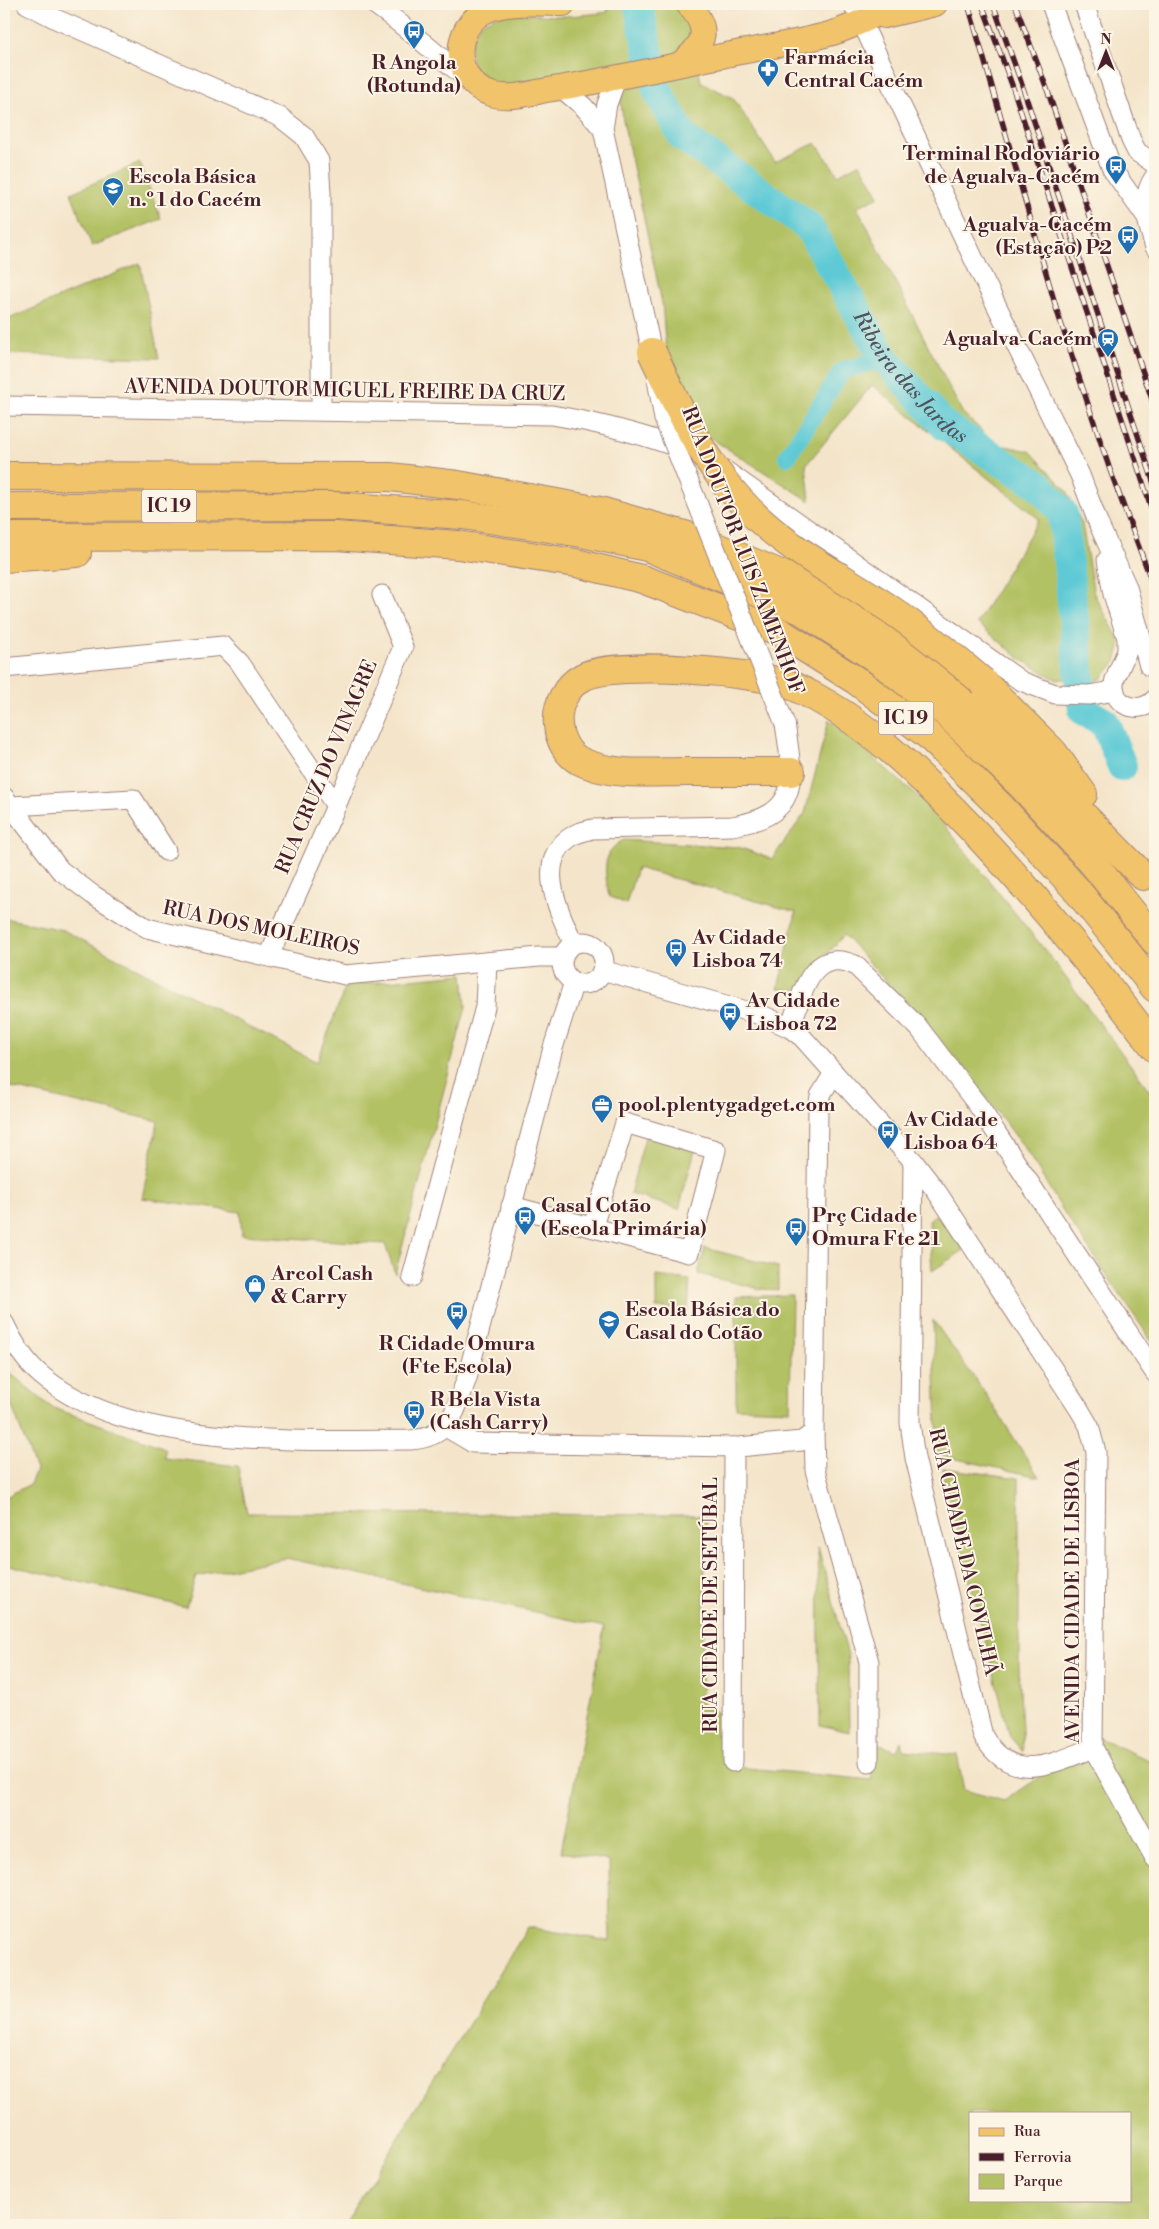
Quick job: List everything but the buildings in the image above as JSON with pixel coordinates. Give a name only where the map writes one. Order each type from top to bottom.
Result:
[{"type":"highway","points":[[652,352],[696,442],[738,499],[785,543],[916,627],[983,682],[1053,752],[1149,884]]},
{"type":"highway","points":[[4,476],[390,477],[458,485],[600,511],[695,538],[792,579],[879,631],[956,688],[1036,766],[1149,884]]},
{"type":"highway","name":"IC 19","points":[[4,507],[335,506],[463,515],[582,533],[647,547],[801,610],[874,656],[945,712],[1024,788],[1092,862],[1155,941]]},
{"type":"highway","name":"IC 19","points":[[4,537],[336,536],[458,545],[576,563],[642,580],[778,632],[856,681],[928,735],[1001,807],[1076,888],[1155,988]]},
{"type":"highway","points":[[4,558],[96,552],[133,537]]},
{"type":"highway","points":[[791,772],[662,772],[602,769],[574,758],[565,746],[559,734],[559,707],[565,693],[572,684],[591,674],[610,670],[669,670],[766,677],[794,686],[842,714],[893,750],[982,839],[1039,901],[1155,1048]]},
{"type":"main road","points":[[563,4],[501,6],[487,10],[475,18],[465,30],[461,41],[462,65],[469,80],[479,89],[505,97],[561,88],[829,34],[856,13],[899,4]]},
{"type":"main road","points":[[680,64],[694,53],[701,42],[703,30],[700,18],[688,4]]},
{"type":"main road","points":[[856,13],[935,4]]},
{"type":"street","points":[[27,4],[58,20],[280,117],[304,136],[319,161],[322,193],[321,410]]},
{"type":"street","points":[[374,4],[403,25],[439,57],[469,80]]},
{"type":"street","points":[[1051,4],[1112,169],[1146,217]]},
{"type":"street","points":[[1084,4],[1131,140],[1137,152],[1155,164]]},
{"type":"street","points":[[856,13],[1080,475],[1102,532],[1127,587],[1152,669]]},
{"type":"street","points":[[603,130],[607,104],[617,77]]},
{"type":"street","points":[[561,88],[583,106],[603,130]]},
{"type":"street","name":"RUA DOUTOR LUIS ZAMENHOF","points":[[568,950],[552,879],[553,859],[561,846],[574,835],[592,829],[732,826],[754,823],[772,813],[782,804],[789,792],[791,772],[784,724],[664,419],[652,352],[603,130]]},
{"type":"street","points":[[1155,176],[1146,194],[1146,217],[1155,247]]},
{"type":"street","name":"AVENIDA DOUTOR MIGUEL FREIRE DA CRUZ","points":[[4,406],[552,415],[606,425],[651,437],[713,462],[1020,681],[1055,694],[1089,695],[1113,686],[1123,667],[1131,663],[1152,669]]},
{"type":"street","points":[[1102,532],[1113,594],[1127,638],[1127,651],[1113,686],[1118,700],[1125,706],[1143,708],[1154,705]]},
{"type":"street","name":"RUA CRUZ DO VINAGRE","points":[[269,956],[336,806],[403,647],[382,595]]},
{"type":"street","points":[[4,668],[223,646],[240,663],[336,806]]},
{"type":"street","points":[[8,802],[133,798],[166,851]]},
{"type":"street","name":"RUA DOS MOLEIROS","points":[[8,802],[60,870],[93,895],[147,928],[345,975],[487,962],[568,950]]},
{"type":"street","points":[[586,942],[597,948],[603,958],[602,970],[594,981],[580,984],[574,982],[564,972],[568,950],[586,942]]},
{"type":"street","points":[[790,1028],[809,978],[815,969],[829,960],[845,960],[855,965],[919,1028],[980,1108],[1155,1374]]},
{"type":"street","points":[[412,1277],[485,1008],[487,962]]},
{"type":"street","name":"AVENIDA CIDADE DE LISBOA","points":[[602,970],[764,1016],[790,1028],[802,1037],[913,1161],[942,1200],[1089,1426],[1096,1452],[1093,1748],[1155,1858]]},
{"type":"street","points":[[4,1323],[23,1356],[40,1374],[67,1395],[128,1418],[164,1428],[255,1440],[411,1440],[434,1436],[446,1427],[454,1414],[467,1378],[553,1048],[574,982]]},
{"type":"street","points":[[834,1073],[820,1096],[818,1108],[815,1470],[869,1662],[869,1762]]},
{"type":"street","points":[[511,1206],[593,1226],[689,1253],[716,1150],[625,1123],[593,1226]]},
{"type":"street","name":"RUA CIDADE DA COVILHÃ","points":[[913,1161],[910,1423],[916,1463],[983,1736],[989,1746],[1002,1758],[1025,1768],[1045,1765],[1093,1748]]},
{"type":"street","points":[[446,1427],[473,1443],[734,1447],[802,1441],[814,1432]]},
{"type":"street","name":"RUA CIDADE DE SETÚBAL","points":[[733,1762],[734,1447]]},
{"type":"green space","points":[[606,4],[687,4],[701,82],[733,98],[775,162],[816,143],[838,175],[860,163],[879,196],[857,207],[962,412],[995,444],[1030,451],[1067,491],[1082,524],[1094,594],[1121,643],[1116,662],[1100,680],[1055,679],[1022,660],[977,623],[1039,519],[872,385],[806,465],[810,501],[690,425],[667,363],[662,303],[623,120],[617,68],[551,81],[499,86],[489,84],[476,71],[471,52],[475,34],[480,26],[494,17],[513,14],[574,16],[608,12]]},
{"type":"green space","points":[[140,163],[161,219],[92,246],[71,193]]},
{"type":"green space","points":[[140,263],[159,358],[4,354],[4,321]]},
{"type":"green space","points":[[829,719],[929,806],[1052,959],[1155,1098],[1155,1346],[1065,1214],[1024,1147],[962,1066],[844,935],[795,991],[778,988],[796,912],[637,868],[626,904],[609,896],[606,864],[611,850],[624,840],[738,847],[772,859],[805,813]]},
{"type":"green space","points":[[4,918],[63,930],[317,1062],[346,985],[463,974],[466,1007],[395,1274],[385,1244],[242,1235],[240,1212],[142,1198],[158,1121],[4,1086]]},
{"type":"green space","points":[[646,1133],[696,1146],[679,1209],[630,1194]]},
{"type":"green space","points":[[935,1215],[942,1218],[964,1250],[932,1271],[929,1220]]},
{"type":"green space","points":[[705,1248],[778,1267],[778,1290],[761,1289],[698,1274]]},
{"type":"green space","points":[[656,1276],[690,1280],[688,1309],[656,1308]]},
{"type":"green space","points":[[792,1295],[790,1410],[736,1408],[736,1297]]},
{"type":"green space","points":[[933,1320],[985,1393],[1039,1477],[938,1455]]},
{"type":"green space","points":[[10,1373],[51,1407],[165,1448],[165,1458],[238,1466],[247,1513],[706,1515],[702,1704],[729,1720],[726,1766],[872,1780],[869,1741],[897,1751],[901,1741],[903,1750],[957,1755],[964,1790],[1004,1801],[1070,1757],[1093,1735],[1155,1763],[1155,2225],[344,2225],[528,1927],[610,1941],[609,1861],[561,1852],[604,1627],[286,1558],[196,1576],[186,1607],[4,1564],[4,1498],[30,1484],[36,1470],[4,1386],[4,1375]]},
{"type":"green space","points":[[942,1468],[1019,1478],[1019,1667],[1023,1752],[1010,1737]]},
{"type":"green space","points":[[818,1548],[848,1655],[849,1732],[820,1725]]},
{"type":"waterway","name":"Ribeira das Jardas","points":[[638,4],[657,90],[683,137],[808,226],[884,358],[945,426],[1039,485],[1063,513],[1083,710],[1105,723],[1122,766]]},
{"type":"waterway","points":[[787,457],[842,371],[884,358]]},
{"type":"railway","points":[[968,4],[1058,314],[1110,470],[1155,590]]},
{"type":"railway","points":[[982,4],[1012,85],[1155,519]]},
{"type":"railway","points":[[993,4],[1021,82],[1155,487]]},
{"type":"railway","points":[[1015,4],[1047,89],[1155,408]]},
{"type":"place","name":"R Angola (Rotunda)","points":[[414,50]]},
{"type":"place","name":"Farmácia Central Cacém","points":[[768,88]]},
{"type":"place","name":"Terminal Rodoviário de Agualva-Cacém","points":[[1116,185]]},
{"type":"place","name":"Escola Básica n.º 1 do Cacém","points":[[113,207]]},
{"type":"place","name":"Agualva-Cacém (Estação) P2","points":[[1128,255]]},
{"type":"place","name":"Agualva-Cacém","points":[[1108,358]]},
{"type":"place","name":"Av Cidade Lisboa 74","points":[[676,968]]},
{"type":"place","name":"Av Cidade Lisboa 72","points":[[730,1032]]},
{"type":"place","name":"pool.plentygadget.com","points":[[602,1124]]},
{"type":"place","name":"Av Cidade Lisboa 64","points":[[888,1150]]},
{"type":"place","name":"Casal Cotão (Escola Primária)","points":[[525,1236]]},
{"type":"place","name":"Prç Cidade Omura Fte 21","points":[[796,1247]]},
{"type":"place","name":"Arcol Cash & Carry","points":[[255,1304]]},
{"type":"place","name":"R Cidade Omura (Fte Escola)","points":[[457,1331]]},
{"type":"place","name":"Escola Básica do Casal do Cotão","points":[[609,1340]]},
{"type":"place","name":"R Bela Vista (Cash Carry)","points":[[414,1430]]}]
